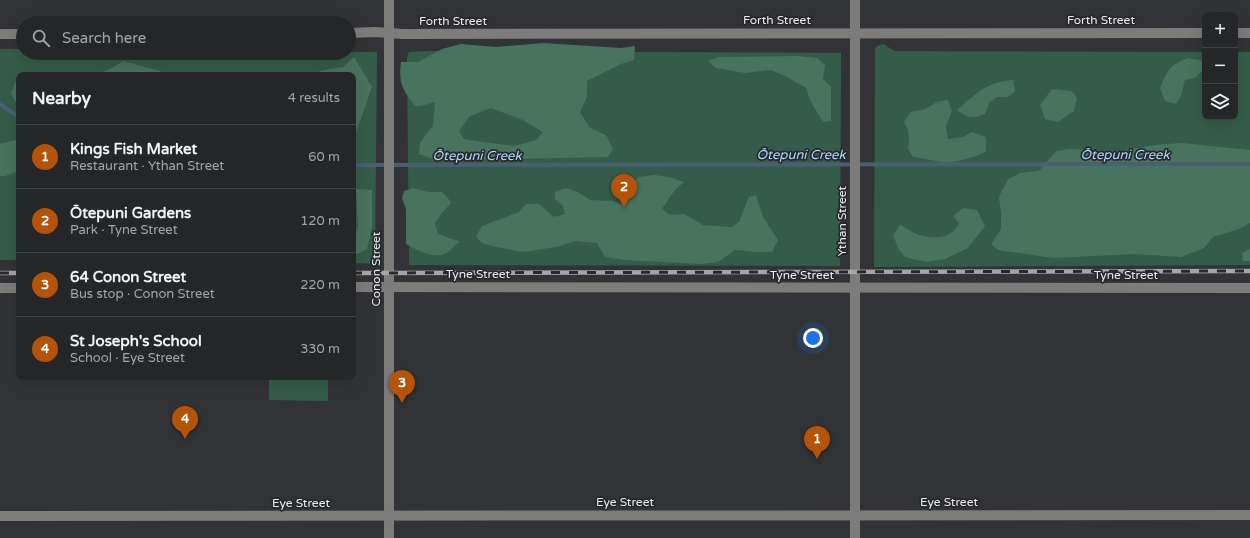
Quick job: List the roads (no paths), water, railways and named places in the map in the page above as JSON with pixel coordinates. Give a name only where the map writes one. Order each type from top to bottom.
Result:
[{"type":"street","name":"Conon Street","points":[[389,0],[389,538]]},
{"type":"street","name":"Ythan Street","points":[[855,0],[855,538]]},
{"type":"street","name":"Forth Street","points":[[356,33],[1202,33]]},
{"type":"street","points":[[1238,33],[1250,33]]},
{"type":"street","points":[[0,34],[16,34]]},
{"type":"street","name":"Tyne Street","points":[[356,287],[1250,288]]},
{"type":"street","points":[[0,288],[16,288]]},
{"type":"street","name":"Eye Street","points":[[0,516],[1250,515]]},
{"type":"waterway","name":"Ōtepuni Creek","points":[[0,104],[16,115]]},
{"type":"waterway","name":"Ōtepuni Creek","points":[[356,165],[1250,164]]},
{"type":"railway","points":[[356,273],[1250,271]]},
{"type":"railway","points":[[0,273],[16,273]]},
{"type":"place","name":"Ōtepuni Gardens","points":[[624,207]]},
{"type":"place","name":"64 Conon Street","points":[[402,403]]},
{"type":"place","name":"St Joseph's School","points":[[185,439]]},
{"type":"place","name":"Kings Fish Market","points":[[817,459]]}]
